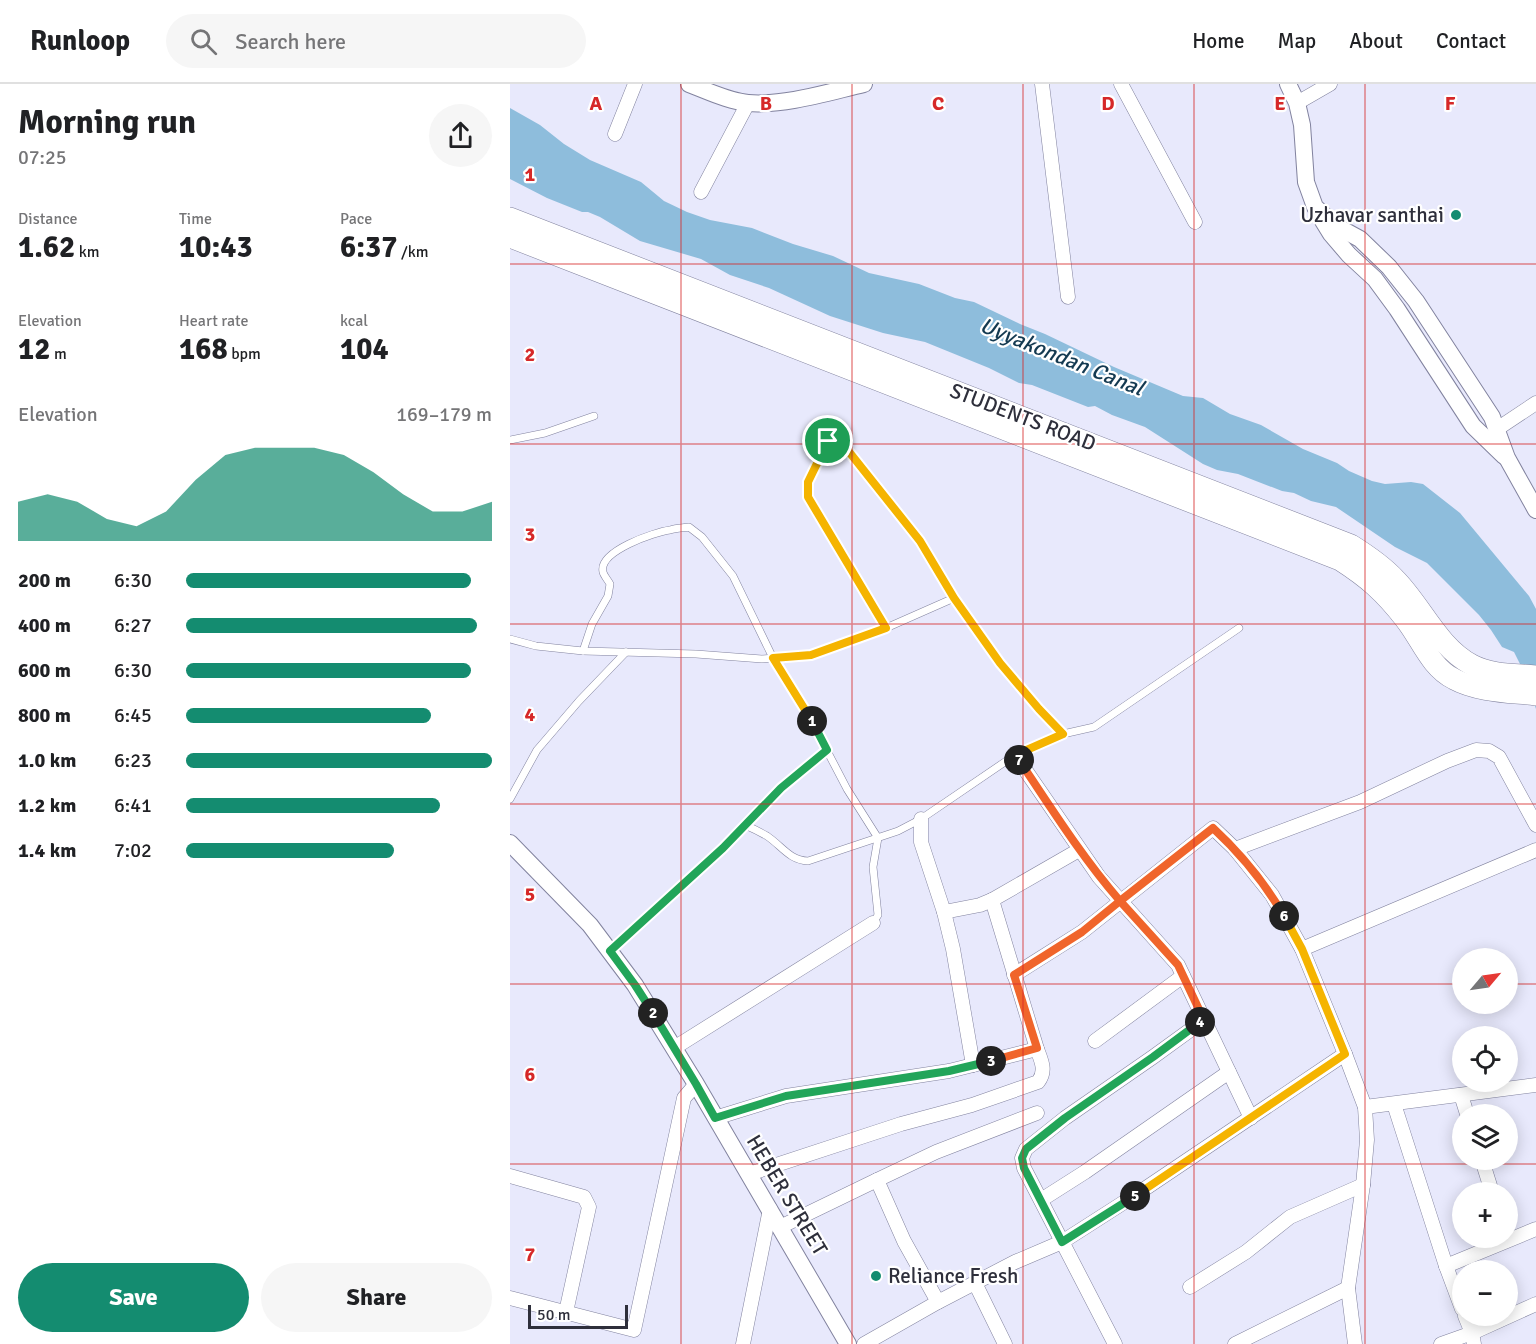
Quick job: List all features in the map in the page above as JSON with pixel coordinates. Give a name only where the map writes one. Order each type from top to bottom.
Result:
[{"type":"main road","name":"STUDENTS ROAD","points":[[510,218],[1351,545],[1376,561],[1395,579],[1444,644],[1457,656],[1500,682]]},
{"type":"main road","points":[[510,237],[1340,560],[1382,590],[1406,620],[1429,656],[1442,672],[1455,680],[1474,687],[1536,676]]},
{"type":"main road","points":[[1500,682],[1536,695]]},
{"type":"street","points":[[615,134],[635,84]]},
{"type":"street","points":[[690,84],[723,97],[748,103],[788,102],[834,87],[864,84]]},
{"type":"street","points":[[1042,84],[1068,297]]},
{"type":"street","points":[[1121,84],[1195,222]]},
{"type":"street","points":[[1288,84],[1297,104],[1302,125],[1306,182],[1315,207],[1331,234],[1349,255],[1375,279],[1397,309],[1473,426],[1507,458]]},
{"type":"street","points":[[1297,104],[1330,84]]},
{"type":"street","points":[[701,192],[748,103]]},
{"type":"street","points":[[1315,207],[1336,226],[1360,239],[1389,267],[1416,300],[1492,417],[1507,458],[1536,510]]},
{"type":"street","points":[[1497,429],[1536,403]]},
{"type":"street","points":[[1235,849],[1360,802],[1447,761],[1476,750],[1489,751],[1499,757],[1536,825]]},
{"type":"street","points":[[1015,755],[1099,877],[1178,965],[1251,1118]]},
{"type":"street","points":[[921,819],[921,842],[944,912],[953,949],[973,1065]]},
{"type":"street","points":[[1014,975],[1082,932],[1213,828],[1235,849],[1272,895],[1302,949],[1365,1107],[1367,1140],[1363,1185],[1348,1288],[1355,1344]]},
{"type":"street","name":"HEBER STREET","points":[[510,843],[590,925],[635,985],[696,1084],[848,1344]]},
{"type":"street","points":[[944,912],[980,905],[992,900],[1079,850]]},
{"type":"street","points":[[1302,949],[1536,850]]},
{"type":"street","points":[[749,1174],[902,1124],[972,1105],[1038,1082],[1043,1076],[1043,1068],[992,900]]},
{"type":"street","points":[[674,1048],[873,923]]},
{"type":"street","points":[[1095,1041],[1183,976]]},
{"type":"street","points":[[1114,1344],[1024,1168],[1022,1158],[1026,1149],[1065,1118],[1204,1020]]},
{"type":"street","points":[[715,1118],[786,1096],[949,1071],[1037,1048]]},
{"type":"street","points":[[864,1344],[938,1302],[1016,1262],[1062,1242],[1345,1054]]},
{"type":"street","points":[[1041,1200],[1229,1072]]},
{"type":"street","points":[[631,1344],[684,1098],[696,1084]]},
{"type":"street","points":[[1365,1107],[1536,1085]]},
{"type":"street","points":[[1461,1095],[1464,1104]]},
{"type":"street","points":[[1394,1104],[1452,1282]]},
{"type":"street","points":[[780,1227],[936,1152],[1036,1113]]},
{"type":"street","points":[[510,1176],[584,1197],[589,1207],[566,1312]]},
{"type":"street","points":[[877,1180],[904,1241],[938,1302]]},
{"type":"street","points":[[1190,1287],[1246,1252],[1290,1217],[1363,1185]]},
{"type":"street","points":[[743,1344],[770,1209]]},
{"type":"street","points":[[1518,1235],[1536,1229]]},
{"type":"street","points":[[1446,1266],[1487,1248]]},
{"type":"street","points":[[975,1283],[1005,1344]]},
{"type":"street","points":[[1235,1344],[1348,1288]]},
{"type":"street","points":[[510,1298],[634,1330]]},
{"type":"street","points":[[1441,1344],[1473,1338],[1536,1304]]},
{"type":"lane","points":[[510,440],[545,433],[594,416]]},
{"type":"lane","points":[[886,628],[808,497],[808,482],[828,441],[837,441],[846,448],[920,541],[954,598],[1000,663],[1063,734]]},
{"type":"lane","points":[[583,651],[592,624],[608,596],[610,584],[603,572],[603,564],[609,555],[638,540],[669,530],[689,527],[702,537],[733,576],[773,658],[812,722],[847,789],[878,838],[873,867],[878,915],[873,923]]},
{"type":"lane","points":[[510,639],[536,646],[583,651],[696,654],[762,659],[811,655],[886,628],[954,598]]},
{"type":"lane","points":[[745,825],[768,836],[791,857],[801,861],[808,861],[898,831],[921,819],[1015,755],[1063,734],[1094,727],[1239,628]]},
{"type":"lane","points":[[510,799],[537,750],[579,701],[626,652]]},
{"type":"lane","points":[[610,951],[723,848],[781,788],[827,750]]},
{"type":"water","name":"Uyyakondan Canal","points":[[510,108],[540,125],[564,144],[590,160],[641,182],[664,201],[687,212],[710,220],[752,228],[833,256],[869,273],[919,284],[955,298],[974,302],[1114,367],[1183,396],[1203,398],[1230,414],[1261,425],[1303,449],[1372,481],[1385,484],[1411,482],[1423,484],[1460,513],[1529,596],[1536,609],[1536,709],[1514,652],[1502,647],[1479,615],[1427,563],[1395,547],[1336,507],[1311,501],[1238,474],[1217,470],[1203,464],[1145,427],[1095,406],[1088,407],[1032,385],[1019,383],[925,342],[883,333],[830,316],[769,288],[730,275],[701,259],[640,241],[600,217],[547,198],[510,179]]},
{"type":"place","name":"Uzhavar santhai","points":[[1456,215]]},
{"type":"place","name":"Reliance Fresh","points":[[876,1276]]},
{"type":"route","points":[[828,441],[808,482],[808,497],[886,628],[811,655],[773,658],[827,750],[781,788],[723,848],[610,951],[635,985],[715,1118],[786,1096],[949,1071],[1037,1048],[1014,975],[1082,932],[1120,901],[1178,965],[1204,1020],[1065,1118],[1026,1149],[1022,1158],[1024,1168],[1062,1242],[1345,1054],[1302,949],[1272,895],[1235,849],[1213,828],[1120,901],[1099,877],[1015,755],[1063,734],[1000,663],[954,598],[920,541],[846,448],[837,441],[828,441]]}]
